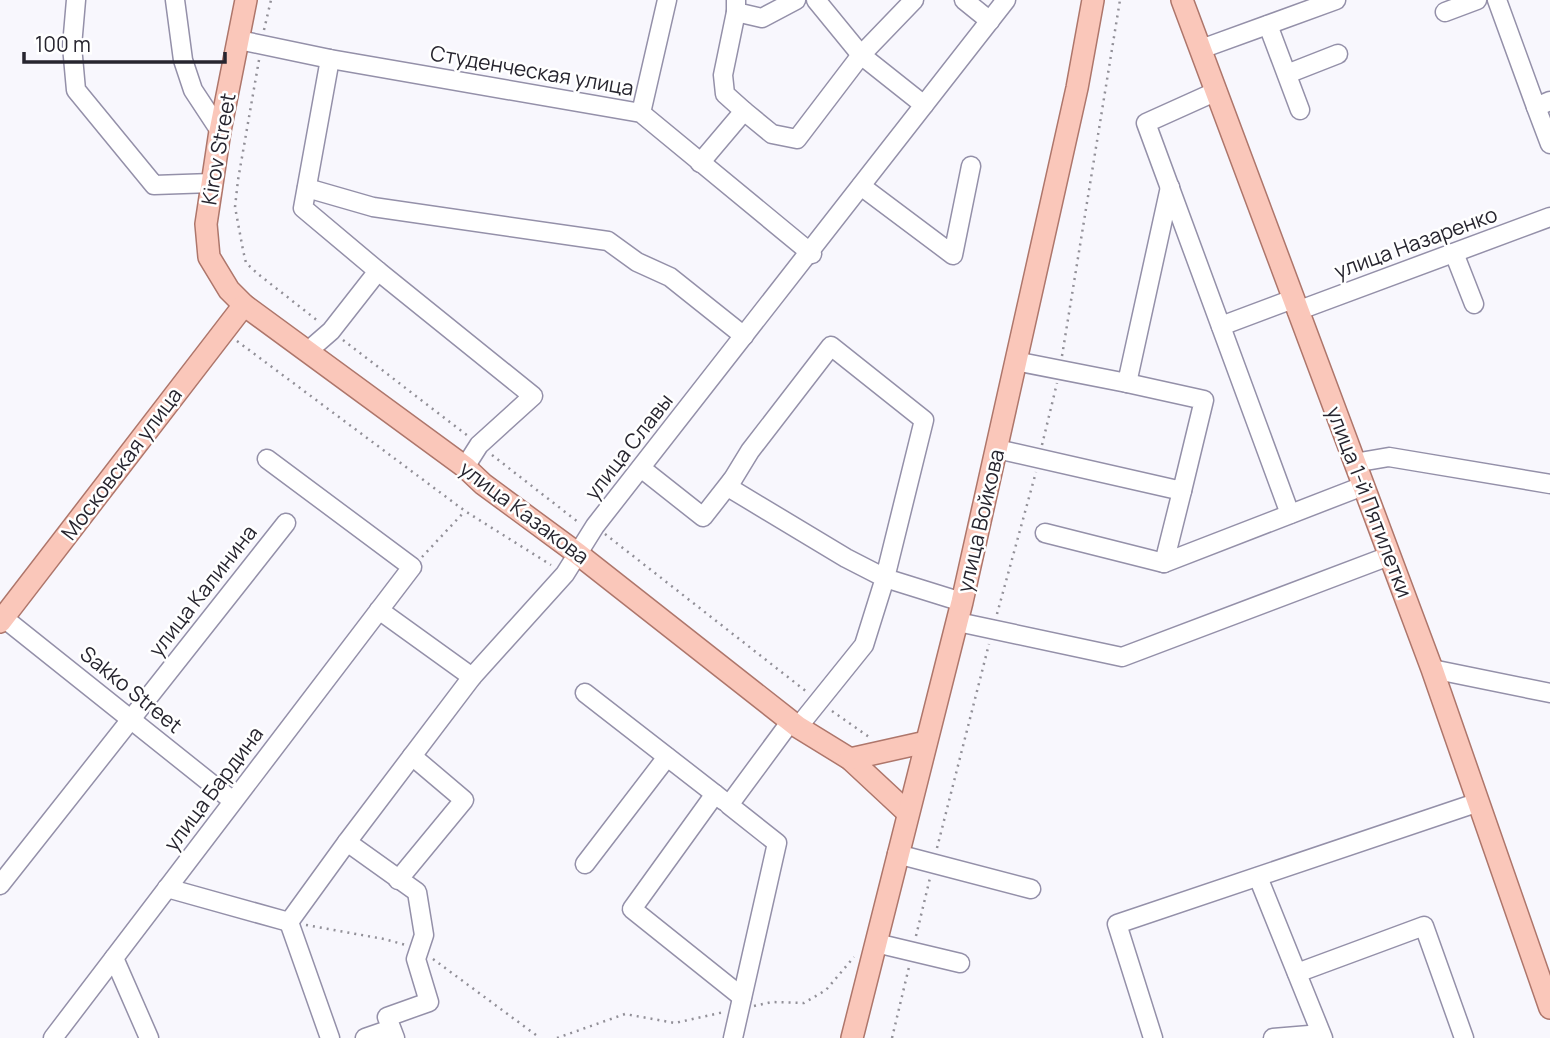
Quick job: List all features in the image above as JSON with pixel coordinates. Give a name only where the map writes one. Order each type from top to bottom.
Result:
[{"type":"main road","name":"Kirov Street","points":[[209,257],[206,225],[212,183],[246,0]]},
{"type":"main road","name":"улица Войкова","points":[[852,1038],[960,612],[1077,88],[1093,0]]},
{"type":"main road","name":"улица 1-й Пятилетки","points":[[1182,0],[1433,669],[1550,1008]]},
{"type":"main road","name":"улица Казакова","points":[[209,257],[229,290],[244,305],[465,467],[483,484],[578,554],[795,724],[850,760],[908,813]]},
{"type":"main road","name":"Московская улица","points":[[1,618],[244,305]]},
{"type":"main road","points":[[850,760],[926,741]]},
{"type":"street","points":[[76,0],[72,46],[76,90],[154,185],[212,183]]},
{"type":"street","points":[[175,0],[183,60],[193,90],[220,131]]},
{"type":"street","points":[[641,113],[667,0]]},
{"type":"street","points":[[796,0],[762,18],[736,6],[723,75],[724,94],[772,134],[797,139],[861,55],[914,0]]},
{"type":"street","points":[[816,0],[861,55],[924,105]]},
{"type":"street","points":[[964,0],[990,20]]},
{"type":"street","name":"улица Славы","points":[[289,922],[472,677],[565,574],[595,526],[811,253],[1006,0]]},
{"type":"street","points":[[1201,49],[1336,0]]},
{"type":"street","points":[[1445,12],[1477,0]]},
{"type":"street","points":[[1497,0],[1543,104],[1550,144]]},
{"type":"street","points":[[1268,24],[1300,110]]},
{"type":"street","name":"Студенческая улица","points":[[239,40],[330,59],[641,113],[811,253]]},
{"type":"street","points":[[1287,74],[1338,54]]},
{"type":"street","points":[[330,59],[303,208],[533,396],[479,445],[465,467]]},
{"type":"street","points":[[1217,91],[1146,123],[1290,514]]},
{"type":"street","points":[[700,163],[744,111]]},
{"type":"street","points":[[861,186],[953,255],[971,166]]},
{"type":"street","points":[[1127,383],[1170,187]]},
{"type":"street","points":[[307,188],[373,207],[608,241],[637,262],[670,278],[744,336]]},
{"type":"street","name":"улица Назаренко","points":[[1221,326],[1454,253],[1550,217]]},
{"type":"street","points":[[1454,253],[1474,304]]},
{"type":"street","points":[[308,351],[331,331],[378,271]]},
{"type":"street","points":[[742,998],[632,909],[722,800],[819,701],[864,645],[885,578],[924,420],[831,346],[750,451],[728,487],[846,558],[885,578],[993,629],[1122,657],[1390,556]]},
{"type":"street","points":[[1015,360],[1204,400],[1164,563]]},
{"type":"street","points":[[997,449],[1182,491]]},
{"type":"street","points":[[1354,463],[1388,457],[1550,484]]},
{"type":"street","points":[[267,459],[412,567]]},
{"type":"street","points":[[641,468],[703,517],[732,480]]},
{"type":"street","points":[[1045,533],[1164,563],[1363,486]]},
{"type":"street","name":"улица Калинина","points":[[0,885],[286,523]]},
{"type":"street","name":"улица Бардина","points":[[53,1038],[412,567]]},
{"type":"street","points":[[379,610],[472,677]]},
{"type":"street","name":"Sakko Street","points":[[1,618],[233,801]]},
{"type":"street","points":[[1433,669],[1550,693]]},
{"type":"street","points":[[585,693],[777,843],[733,1038]]},
{"type":"street","points":[[398,880],[464,800],[412,756]]},
{"type":"street","points":[[585,864],[667,757]]},
{"type":"street","points":[[1153,1038],[1117,924],[1479,802]]},
{"type":"street","points":[[347,842],[417,892],[424,935],[416,959],[429,1002],[387,1017],[393,1033],[365,1038]]},
{"type":"street","points":[[897,854],[1031,889]]},
{"type":"street","points":[[1258,877],[1322,1036],[1273,1038]]},
{"type":"street","points":[[167,888],[289,922],[330,1038]]},
{"type":"street","points":[[1297,973],[1424,926],[1464,1038]]},
{"type":"street","points":[[876,943],[960,963]]},
{"type":"street","points":[[114,958],[149,1038]]},
{"type":"path","points":[[271,0],[261,44],[235,207],[246,263],[584,526],[595,526],[819,701],[872,739]]},
{"type":"path","points":[[892,1038],[933,863],[1060,369],[1120,0]]},
{"type":"path","points":[[223,331],[465,511],[565,574]]},
{"type":"path","points":[[412,567],[465,511]]}]
